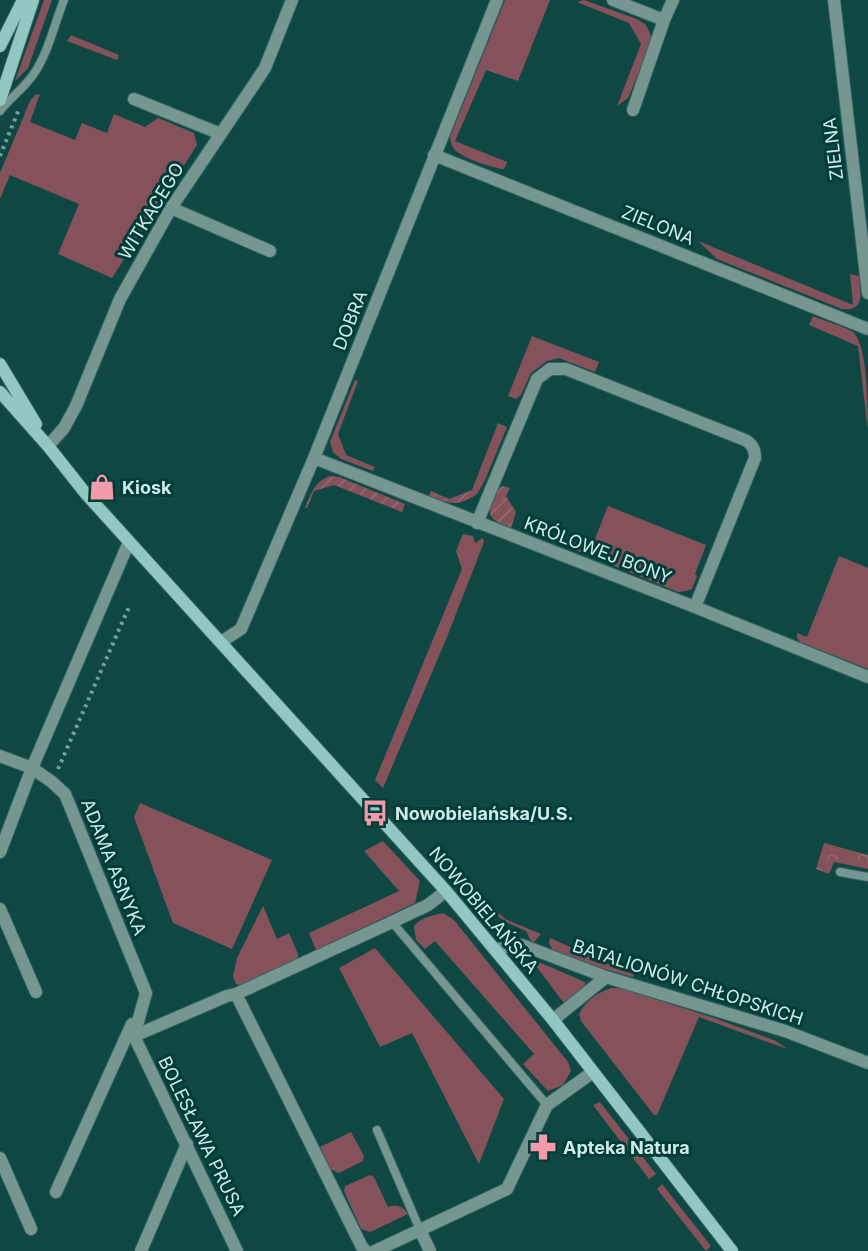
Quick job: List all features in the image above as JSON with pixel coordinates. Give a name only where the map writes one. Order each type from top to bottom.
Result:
[{"type":"street","points":[[0,46],[23,0]]},
{"type":"street","points":[[0,100],[33,0]]},
{"type":"street","name":"WITKACEGO","points":[[48,446],[64,428],[76,406],[120,299],[171,208],[265,68],[292,0]]},
{"type":"street","name":"DOBRA","points":[[221,642],[242,629],[314,458],[497,0]]},
{"type":"street","points":[[613,0],[664,20]]},
{"type":"street","points":[[633,110],[673,0]]},
{"type":"street","name":"ZIELNA","points":[[834,0],[868,293]]},
{"type":"street","points":[[134,99],[221,134]]},
{"type":"street","name":"ZIELONA","points":[[434,155],[868,329]]},
{"type":"street","points":[[171,208],[270,250]]},
{"type":"street","name":"NOWOBIELAŃSKA","points":[[0,364],[48,446]]},
{"type":"street","points":[[477,523],[537,379],[550,369],[566,369],[745,440],[752,446],[755,458],[695,607]]},
{"type":"street","name":"NOWOBIELAŃSKA","points":[[0,392],[48,446],[86,494],[446,891],[553,1020],[732,1251]]},
{"type":"street","name":"KRÓLOWEJ BONY","points":[[314,458],[868,677]]},
{"type":"street","points":[[0,852],[32,768],[129,542]]},
{"type":"street","name":"ADAMA ASNYKA","points":[[0,756],[32,768],[66,795],[146,993]]},
{"type":"street","points":[[134,1036],[236,994],[392,922],[428,905],[446,891]]},
{"type":"street","points":[[0,909],[36,992]]},
{"type":"street","name":"BATALIONÓW CHŁOPSKICH","points":[[495,949],[522,945],[606,977],[785,1031],[868,1063]]},
{"type":"street","points":[[553,1020],[606,977]]},
{"type":"street","points":[[134,1036],[146,993]]},
{"type":"street","points":[[56,1192],[146,993]]},
{"type":"street","points":[[236,994],[366,1251]]},
{"type":"street","name":"BOLESŁAWA PRUSA","points":[[134,1036],[237,1251]]},
{"type":"street","points":[[375,1251],[507,1189],[547,1105],[593,1072]]},
{"type":"street","points":[[141,1251],[187,1144]]},
{"type":"street","points":[[0,1158],[31,1228]]},
{"type":"street","points":[[420,1230],[430,1251]]},
{"type":"lane","points":[[0,111],[33,74],[49,42],[64,0]]},
{"type":"lane","points":[[840,872],[868,877]]},
{"type":"lane","points":[[392,922],[547,1105]]},
{"type":"lane","points":[[377,1130],[420,1230]]},
{"type":"path","points":[[0,156],[20,107]]},
{"type":"path","points":[[52,782],[129,607]]},
{"type":"green space","points":[[44,0],[52,0],[28,68],[15,81]]},
{"type":"green space","points":[[505,0],[550,0],[518,81],[486,70],[455,141],[507,162],[504,169],[479,163],[460,154],[451,143],[450,137]]},
{"type":"green space","points":[[584,0],[637,19],[646,25],[651,36],[650,47],[628,98],[617,106],[641,44],[629,23],[577,2]]},
{"type":"green space","points":[[71,35],[119,55],[117,60],[67,41]]},
{"type":"green space","points":[[40,94],[30,122],[75,140],[82,123],[107,133],[114,114],[145,127],[158,118],[194,133],[197,145],[112,278],[58,254],[79,204],[10,175],[0,199],[0,173],[30,101],[35,95]]},
{"type":"green space","points":[[698,241],[853,305],[850,274],[859,276],[860,300],[855,307],[842,309],[717,259]]},
{"type":"green space","points":[[813,316],[853,332],[858,339],[866,379],[868,432],[858,346],[809,325]]},
{"type":"green space","points":[[532,336],[599,362],[595,372],[559,358],[547,361],[531,373],[521,395],[516,399],[508,396]]},
{"type":"green space","points":[[355,380],[358,381],[338,434],[346,455],[375,467],[373,471],[341,459],[333,452],[330,442]]},
{"type":"green space","points":[[498,423],[507,427],[477,494],[472,490]]},
{"type":"green space","points":[[330,476],[339,477],[405,504],[402,512],[334,485],[314,491],[305,508],[317,485]]},
{"type":"green space","points":[[503,486],[510,488],[506,496],[516,512],[511,528],[496,521],[490,514],[490,505],[495,490]]},
{"type":"green space","points":[[472,490],[477,494],[454,503],[429,496],[431,491],[449,499]]},
{"type":"green space","points":[[608,506],[706,545],[692,589],[678,592],[568,547],[570,541],[591,549]]},
{"type":"green space","points":[[463,534],[473,536],[475,543],[483,538],[484,542],[447,637],[383,788],[375,780],[462,569],[456,551]]},
{"type":"green space","points":[[839,556],[868,568],[868,669],[800,642],[797,638],[797,633],[807,637]]},
{"type":"green space","points":[[140,803],[272,860],[232,949],[173,923],[134,817]]},
{"type":"green space","points":[[383,841],[420,881],[415,903],[316,950],[309,933],[399,891],[364,851]]},
{"type":"green space","points":[[824,843],[868,855],[868,869],[834,862],[829,874],[816,869]]},
{"type":"green space","points":[[263,906],[277,939],[289,933],[298,959],[244,986],[236,984],[233,976],[237,958]]},
{"type":"green space","points":[[492,906],[505,919],[541,934],[534,942],[531,941],[526,931],[506,922],[488,909]]},
{"type":"green space","points":[[443,913],[454,920],[568,1062],[571,1071],[563,1085],[548,1091],[523,1064],[534,1054],[435,941],[425,949],[416,940],[414,926],[417,923]]},
{"type":"green space","points":[[550,938],[634,974],[633,977],[583,963],[553,950],[549,943]]},
{"type":"green space","points":[[375,948],[504,1099],[479,1164],[412,1033],[380,1047],[339,968]]},
{"type":"green space","points":[[534,960],[585,982],[585,985],[567,1003],[563,1002],[533,962]]},
{"type":"green space","points":[[611,988],[621,988],[714,1018],[776,1041],[787,1049],[699,1017],[657,1115],[654,1115],[581,1021],[579,1014],[585,1005],[597,995]]},
{"type":"green space","points":[[600,1102],[656,1174],[649,1179],[593,1105]]},
{"type":"green space","points":[[351,1132],[364,1156],[363,1161],[339,1173],[330,1169],[320,1147]]},
{"type":"green space","points":[[370,1175],[374,1177],[388,1207],[400,1206],[408,1214],[370,1232],[361,1229],[344,1191],[345,1186]]},
{"type":"green space","points":[[662,1184],[711,1246],[706,1251],[657,1189]]},
{"type":"place","name":"Kiosk","points":[[102,487]]},
{"type":"place","name":"Nowobielańska/U.S.","points":[[375,813]]},
{"type":"place","name":"Apteka Natura","points":[[543,1147]]}]
